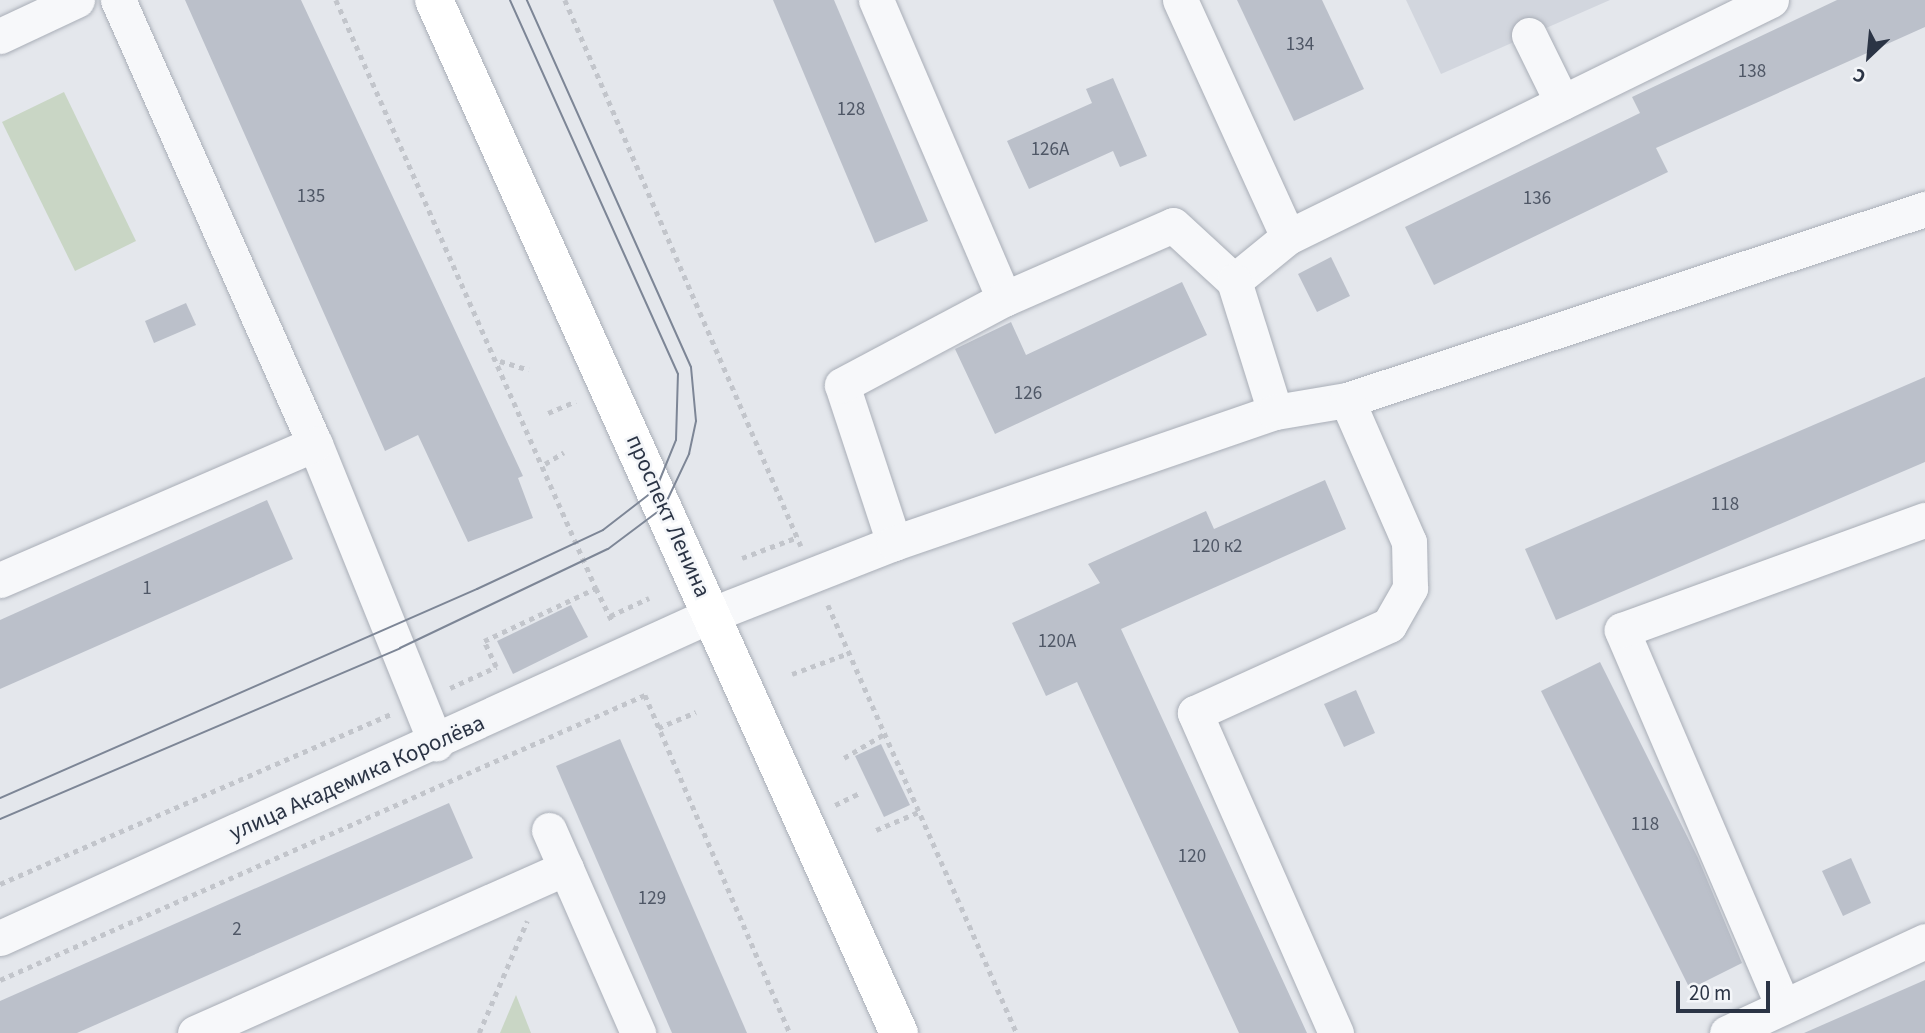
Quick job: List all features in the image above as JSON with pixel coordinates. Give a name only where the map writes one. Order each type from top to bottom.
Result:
[{"type":"main road","name":"проспект Ленина","points":[[434,0],[713,614],[899,1033]]},
{"type":"street","points":[[0,36],[77,0]]},
{"type":"street","points":[[118,0],[315,444],[436,743]]},
{"type":"street","points":[[876,0],[1004,299]]},
{"type":"street","points":[[1180,0],[1288,237]]},
{"type":"street","points":[[1234,281],[1288,237],[1770,0]]},
{"type":"street","points":[[1529,35],[1562,102]]},
{"type":"street","name":"улица Академика Королёва","points":[[0,938],[436,743],[713,614],[894,543],[1275,412],[1347,400],[1925,209]]},
{"type":"street","points":[[894,543],[842,385],[1004,299],[1173,225],[1234,281],[1275,412]]},
{"type":"street","points":[[1336,1033],[1195,713],[1389,625],[1410,587],[1409,542],[1347,400]]},
{"type":"street","points":[[0,580],[315,444]]},
{"type":"street","points":[[1782,1004],[1622,630],[1925,520]]},
{"type":"street","points":[[549,830],[556,872],[638,1033]]},
{"type":"street","points":[[195,1033],[556,872]]},
{"type":"street","points":[[1727,1033],[1782,1004],[1925,941]]},
{"type":"path","points":[[336,0],[500,361],[790,1033]]},
{"type":"path","points":[[565,0],[814,576],[921,811],[1017,1033]]},
{"type":"path","points":[[500,361],[529,370]]},
{"type":"path","points":[[545,464],[564,452]]},
{"type":"path","points":[[742,558],[798,537]]},
{"type":"path","points":[[0,884],[496,667],[484,642],[596,588]]},
{"type":"path","points":[[610,616],[649,598]]},
{"type":"path","points":[[792,674],[849,653]]},
{"type":"path","points":[[0,980],[645,695]]},
{"type":"path","points":[[658,728],[696,712]]},
{"type":"path","points":[[844,758],[886,733]]},
{"type":"path","points":[[876,830],[921,811]]},
{"type":"path","points":[[480,1033],[556,872]]},
{"type":"shaded area","points":[[1406,0],[1610,0],[1441,74]]},
{"type":"green space","points":[[64,92],[136,241],[75,271],[2,122]]},
{"type":"green space","points":[[516,995],[531,1033],[500,1033]]},
{"type":"building","points":[[185,0],[301,0],[523,476],[518,478],[533,518],[468,542],[418,435],[385,451]]},
{"type":"building","points":[[773,0],[834,0],[928,221],[875,243]]},
{"type":"building","points":[[1237,0],[1322,0],[1364,89],[1294,121]]},
{"type":"building","points":[[1837,0],[1925,0],[1925,27],[1656,148],[1668,172],[1434,285],[1405,227],[1640,113],[1632,97]]},
{"type":"building","points":[[1113,78],[1147,156],[1120,167],[1113,151],[1029,189],[1007,141],[1092,103],[1086,89]]},
{"type":"building","points":[[1331,257],[1350,296],[1317,312],[1298,274]]},
{"type":"building","points":[[1182,282],[1207,335],[995,434],[955,349],[1011,322],[1026,355]]},
{"type":"building","points":[[186,303],[196,325],[154,343],[145,321]]},
{"type":"building","points":[[1925,377],[1925,462],[1556,620],[1525,549]]},
{"type":"building","points":[[1325,480],[1346,529],[1121,629],[1307,1033],[1239,1033],[1077,682],[1046,696],[1012,623],[1100,583],[1088,564],[1206,511],[1214,529]]},
{"type":"building","points":[[267,500],[293,559],[0,689],[0,620]]},
{"type":"building","points":[[571,605],[588,637],[513,674],[497,641]]},
{"type":"building","points":[[1600,662],[1698,858],[1742,963],[1690,989],[1541,691]]},
{"type":"building","points":[[1356,690],[1375,733],[1344,747],[1324,704]]},
{"type":"building","points":[[620,739],[747,1033],[672,1033],[556,766]]},
{"type":"building","points":[[881,744],[910,805],[884,817],[855,756]]},
{"type":"building","points":[[449,803],[473,858],[77,1033],[0,1033],[0,1001]]},
{"type":"building","points":[[1851,858],[1871,903],[1843,916],[1822,871]]},
{"type":"building","points":[[1925,980],[1925,1033],[1804,1033]]},
{"type":"tram line","points":[[0,798],[477,589],[603,530],[656,489],[676,440],[678,374],[510,0]]},
{"type":"tram line","points":[[0,819],[400,648],[608,549],[664,507],[689,454],[696,421],[691,367],[527,0]]}]
